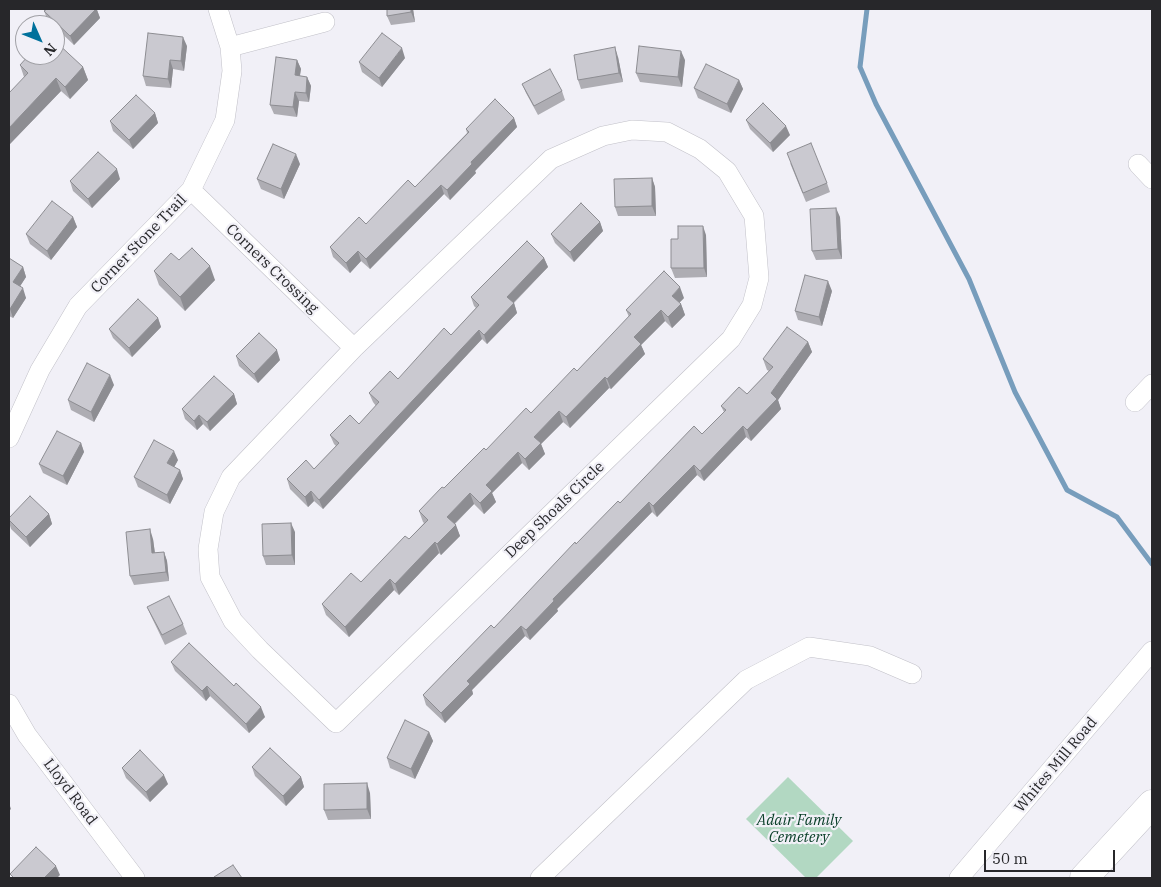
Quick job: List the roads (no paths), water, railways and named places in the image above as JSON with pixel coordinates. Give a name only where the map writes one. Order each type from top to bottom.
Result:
[{"type":"highway","points":[[1084,878],[1152,804]]},
{"type":"street","name":"Corner Stone Trail","points":[[9,438],[40,370],[78,306],[191,190],[225,120],[232,71],[230,47],[218,9]]},
{"type":"street","points":[[230,47],[324,22]]},
{"type":"street","name":"Deep Shoals Circle","points":[[632,130],[667,132],[700,149],[727,171],[754,216],[759,278],[752,305],[731,339],[336,723],[260,650],[233,621],[210,577],[208,549],[214,512],[231,477],[354,348],[551,159],[603,136],[632,130]]},
{"type":"street","points":[[1138,164],[1152,179]]},
{"type":"street","name":"Corners Crossing","points":[[191,190],[354,348]]},
{"type":"street","points":[[1135,402],[1152,384]]},
{"type":"street","points":[[540,878],[746,680],[809,647],[870,656],[912,674]]},
{"type":"street","name":"Whites Mill Road","points":[[959,878],[1152,652]]},
{"type":"street","name":"Lloyd Road","points":[[9,704],[28,735],[132,877]]},
{"type":"waterway","points":[[867,9],[860,67],[876,104],[969,279],[1015,392],[1067,490],[1117,517],[1152,564]]},
{"type":"park label","name":"Adair Family Cemetery","points":[[799,830]]}]
